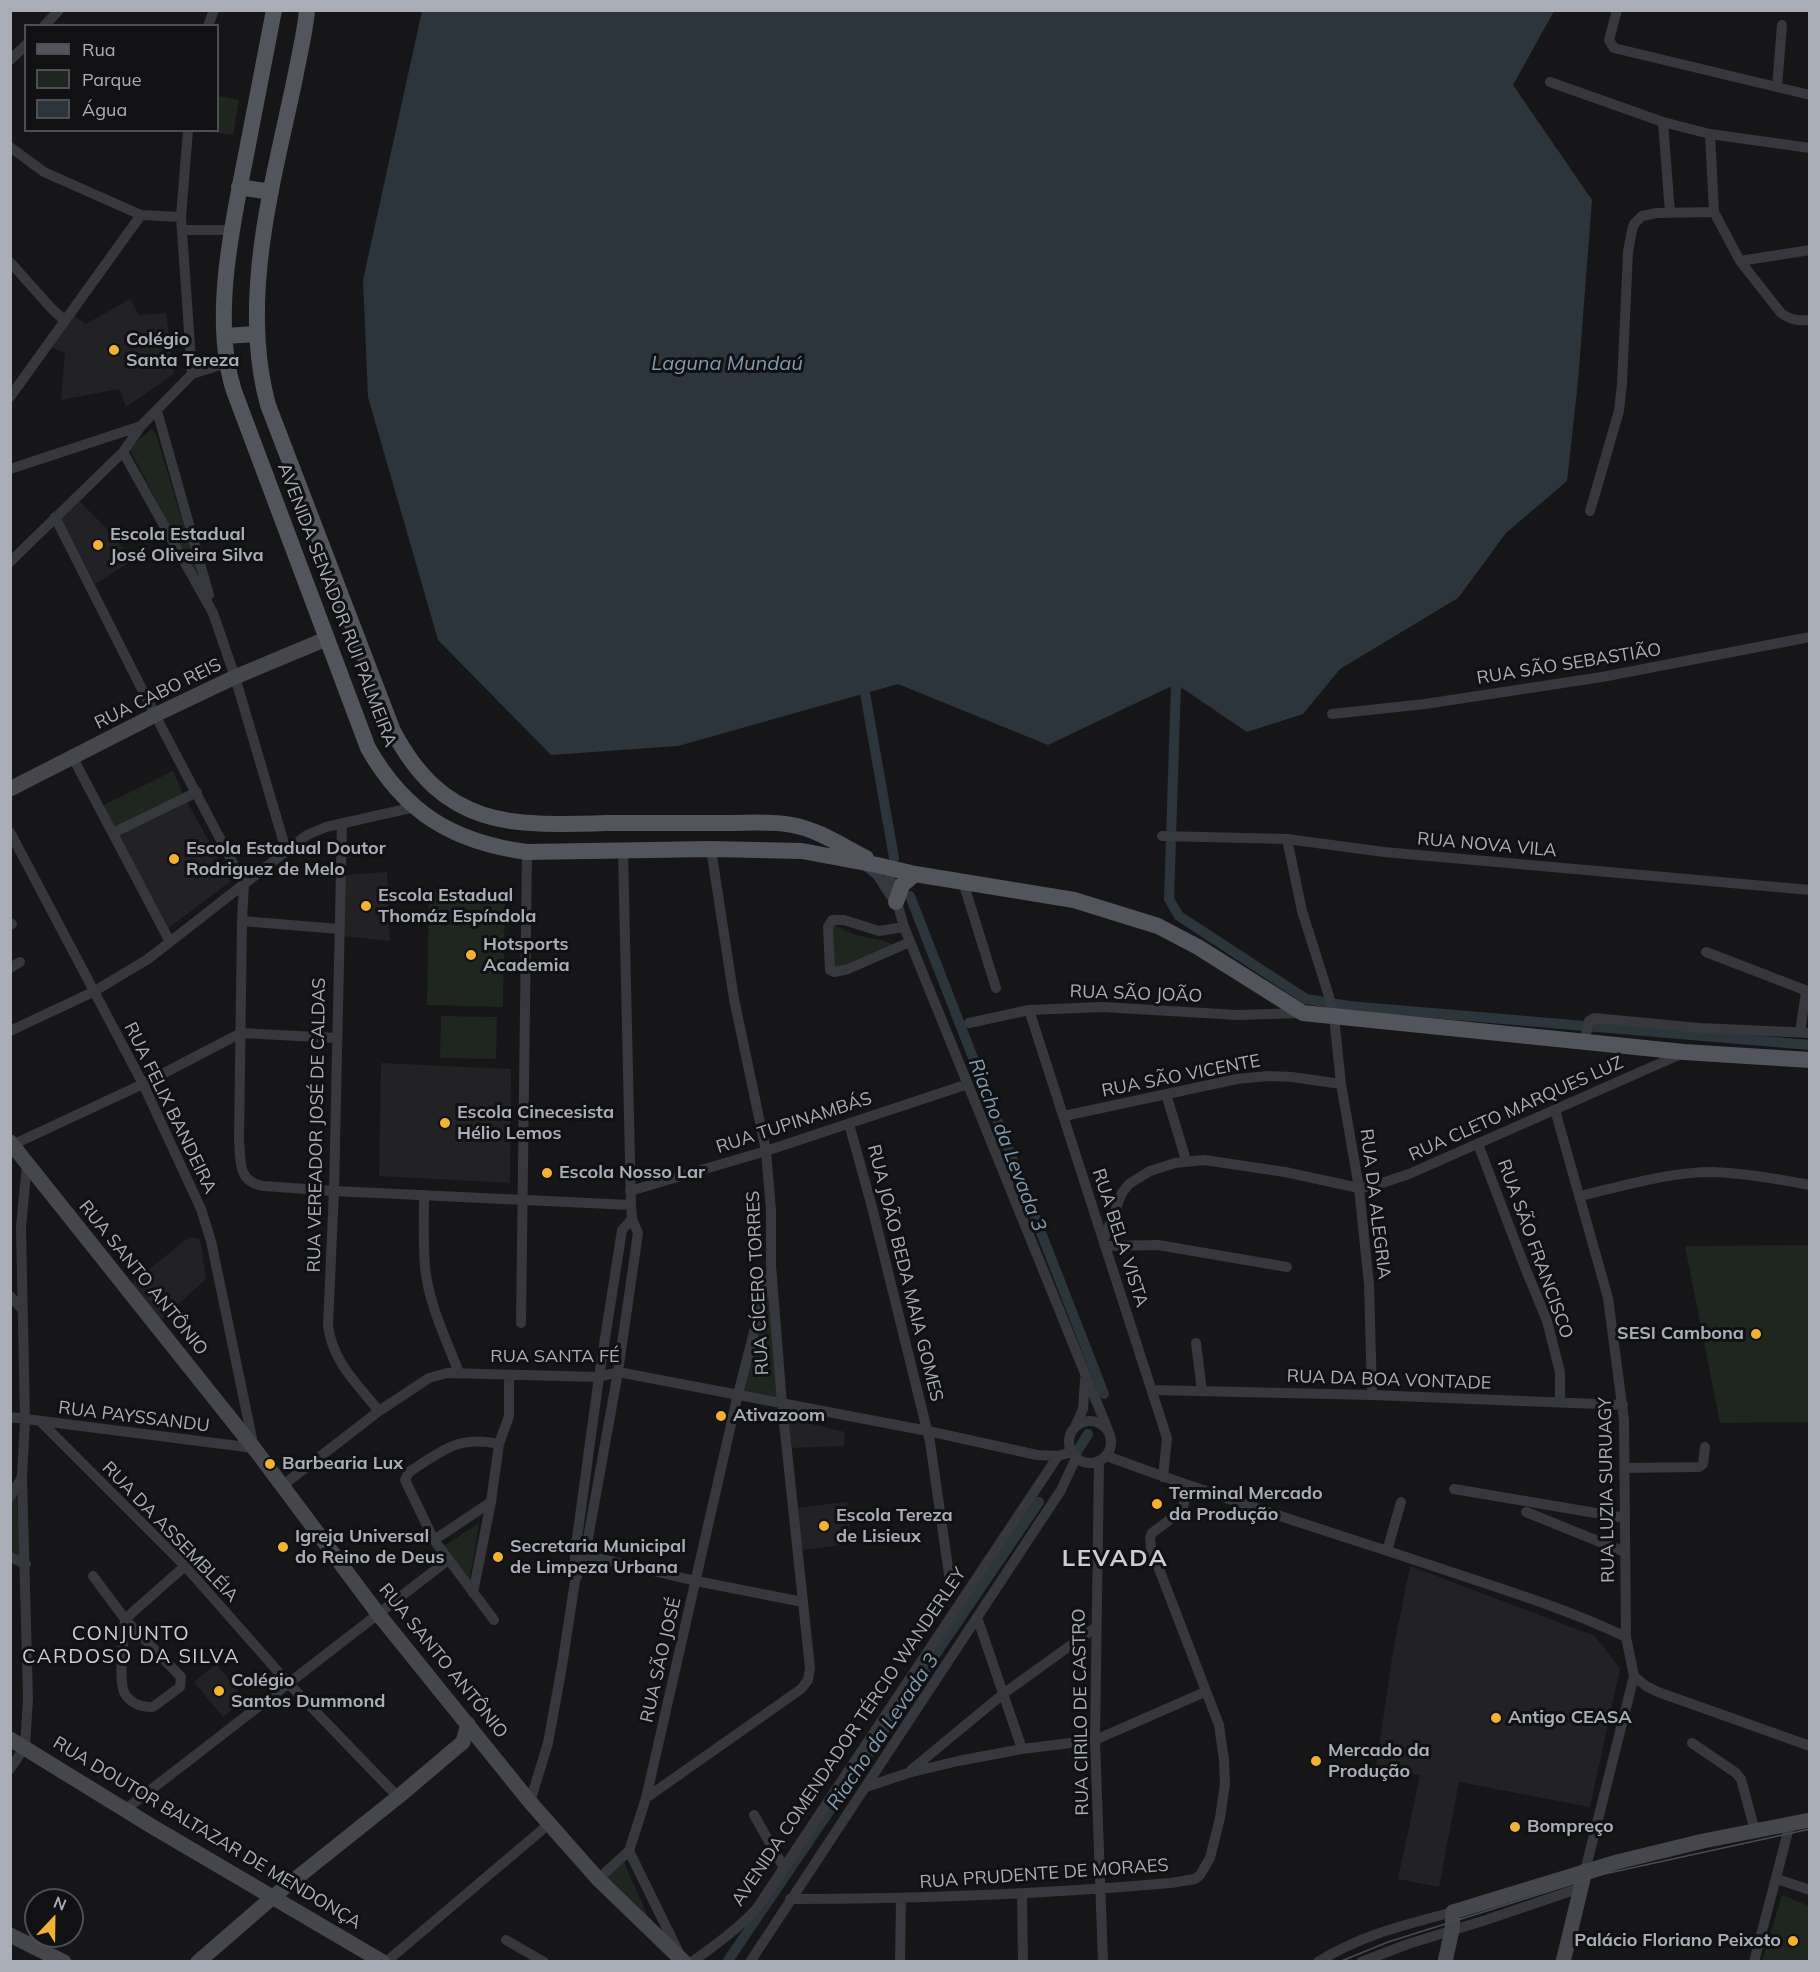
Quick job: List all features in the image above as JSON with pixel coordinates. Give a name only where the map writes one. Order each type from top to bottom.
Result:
[{"type":"main road","name":"AVENIDA SENADOR RUI PALMEIRA","points":[[274,10],[231,230],[225,294],[226,363],[234,391],[368,748],[381,771],[415,807],[446,828],[477,842],[498,848],[527,852],[791,850],[915,874],[1074,900],[1158,926],[1198,947],[1303,1013],[1507,1035],[1587,1029],[1684,1052],[1809,1060]]},
{"type":"main road","name":"AVENIDA SENADOR RUI PALMEIRA","points":[[307,10],[258,276],[256,334],[263,387],[268,405],[393,731],[404,750],[430,784],[450,799],[470,809],[507,821],[576,824],[780,823],[819,833],[882,866]]},
{"type":"main road","points":[[239,187],[272,192]]},
{"type":"main road","points":[[225,336],[256,334]]},
{"type":"main road","points":[[575,852],[580,839],[576,824]]},
{"type":"main road","points":[[602,824],[596,837],[602,851]]},
{"type":"main road","points":[[897,906],[902,885],[915,874]]},
{"type":"street","points":[[46,24],[59,10]]},
{"type":"street","points":[[1617,10],[1610,34],[1611,46],[1620,50],[1809,95]]},
{"type":"street","points":[[1777,87],[1782,25]]},
{"type":"street","points":[[10,60],[24,47]]},
{"type":"street","points":[[1550,82],[1663,122],[1710,134],[1809,148]]},
{"type":"street","points":[[1663,122],[1670,213]]},
{"type":"street","points":[[188,132],[181,217],[192,374]]},
{"type":"street","points":[[1710,134],[1714,212],[1740,261],[1781,313],[1789,319],[1809,320]]},
{"type":"street","points":[[10,147],[44,172],[141,214],[181,217]]},
{"type":"street","points":[[1590,511],[1619,411],[1628,252],[1632,230],[1638,219],[1648,214],[1714,212]]},
{"type":"street","points":[[10,397],[141,214]]},
{"type":"street","points":[[183,230],[231,230]]},
{"type":"street","points":[[1740,261],[1809,250]]},
{"type":"street","points":[[10,262],[65,321]]},
{"type":"street","points":[[10,562],[123,452],[141,426],[192,374],[226,363]]},
{"type":"street","points":[[157,411],[213,613],[235,677],[286,850]]},
{"type":"street","points":[[10,469],[141,426]]},
{"type":"street","points":[[123,452],[213,613]]},
{"type":"street","points":[[55,517],[244,884],[239,1140],[241,1166],[250,1183],[334,1191],[631,1205]]},
{"type":"street","name":"RUA SÃO SEBASTIÃO","points":[[1332,714],[1425,704],[1602,677],[1809,637]]},
{"type":"street","name":"RUA CABO REIS","points":[[10,789],[235,677],[326,639]]},
{"type":"street","points":[[73,758],[170,942]]},
{"type":"street","points":[[113,833],[197,792]]},
{"type":"street","points":[[10,1031],[93,992],[148,959],[286,850],[316,830],[415,807]]},
{"type":"street","name":"RUA VEREADOR JOSÉ DE CALDAS","points":[[342,824],[334,1191],[328,1325],[330,1341],[342,1367],[379,1411]]},
{"type":"street","name":"RUA FELIX BANDEIRA","points":[[10,832],[143,1084],[201,1209],[211,1241],[241,1421]]},
{"type":"street","name":"RUA NOVA VILA","points":[[1168,836],[1287,839],[1384,852],[1809,890]]},
{"type":"street","name":"RUA DA ALEGRIA","points":[[1287,839],[1302,911],[1333,1015],[1341,1084],[1359,1188],[1369,1284],[1372,1395]]},
{"type":"street","name":"RUA CÍCERO TORRES","points":[[646,1798],[801,1689],[808,1680],[810,1668],[782,1404],[771,1265],[771,1210],[766,1151],[734,999],[711,849]]},
{"type":"street","points":[[530,1802],[548,1743],[580,1554],[618,1372],[639,1233],[632,1218],[630,1191],[623,851]]},
{"type":"street","points":[[521,1323],[527,852]]},
{"type":"street","points":[[860,862],[878,876],[897,906]]},
{"type":"street","points":[[882,866],[904,927],[1107,1430],[1111,1443],[1102,1459]]},
{"type":"street","points":[[963,882],[996,988]]},
{"type":"street","points":[[904,927],[879,931],[844,920],[832,920],[828,927],[830,970],[834,972],[848,969],[910,942]]},
{"type":"street","points":[[242,921],[339,929]]},
{"type":"street","points":[[1587,1029],[1594,1017],[1700,1028],[1805,1033],[1808,992],[1706,951]]},
{"type":"street","name":"RUA SÃO JOÃO","points":[[969,1023],[1029,1010],[1102,1006],[1238,1015],[1303,1013]]},
{"type":"street","name":"RUA BELA VISTA","points":[[1029,1010],[1167,1438],[1163,1477]]},
{"type":"street","points":[[11,1145],[143,1084],[241,1033],[336,1038]]},
{"type":"street","name":"RUA CLETO MARQUES LUZ","points":[[1359,1188],[1373,1186],[1408,1174],[1684,1052]]},
{"type":"street","name":"RUA SÃO VICENTE","points":[[1064,1116],[1237,1079],[1268,1076],[1292,1077],[1341,1084]]},
{"type":"street","name":"RUA TUPINAMBÁS","points":[[630,1191],[766,1151],[968,1084]]},
{"type":"street","points":[[1166,1095],[1186,1160]]},
{"type":"street","name":"RUA LUZIA SURUAGY","points":[[1555,1110],[1608,1298],[1623,1405],[1626,1637],[1634,1676],[1585,1871]]},
{"type":"street","name":"RUA JOÃO BEDA MAIA GOMES","points":[[849,1124],[928,1431],[951,1581]]},
{"type":"street","name":"RUA SÃO FRANCISCO","points":[[1478,1144],[1547,1321],[1560,1372],[1560,1402]]},
{"type":"street","name":"RUA SANTO ANTÔNIO","points":[[11,1145],[241,1421],[254,1448],[379,1615],[530,1802],[598,1879],[686,1961]]},
{"type":"street","points":[[1287,1267],[1158,1245],[1105,1243],[1122,1193],[1129,1184],[1150,1171],[1186,1160],[1204,1160],[1286,1172],[1359,1188]]},
{"type":"street","points":[[10,1769],[25,1747],[28,1698],[22,1477],[25,1420],[21,1227],[27,1164]]},
{"type":"street","points":[[1580,1196],[1660,1178],[1714,1172],[1757,1176],[1809,1185]]},
{"type":"street","points":[[424,1196],[425,1267],[428,1285],[434,1309],[459,1373]]},
{"type":"street","points":[[580,1554],[599,1377],[622,1230],[632,1218]]},
{"type":"street","points":[[10,1233],[21,1227]]},
{"type":"street","name":"RUA SÃO JOSÉ","points":[[629,1851],[646,1798],[738,1394],[771,1265]]},
{"type":"street","points":[[10,1296],[23,1310]]},
{"type":"street","points":[[1196,1342],[1202,1391]]},
{"type":"street","name":"RUA SANTA FÉ","points":[[282,1486],[379,1411],[429,1378],[447,1373],[599,1377],[618,1372],[928,1431],[1037,1455],[1074,1455]]},
{"type":"street","points":[[750,1962],[1061,1490],[1074,1455],[1069,1438],[1083,1409],[1085,1375]]},
{"type":"street","points":[[473,1593],[491,1502],[499,1444],[509,1416],[509,1376]]},
{"type":"street","name":"RUA DA BOA VONTADE","points":[[1153,1390],[1372,1395],[1623,1405]]},
{"type":"street","name":"RUA PAYSSANDU","points":[[10,1418],[254,1448]]},
{"type":"street","points":[[1075,1427],[1088,1421],[1096,1422],[1107,1430]]},
{"type":"street","name":"RUA DA ASSEMBLÉIA","points":[[41,1422],[184,1566],[289,1684],[398,1797]]},
{"type":"street","points":[[494,1620],[434,1540],[408,1490],[406,1476],[458,1443],[484,1441],[499,1444]]},
{"type":"street","points":[[1625,1468],[1699,1467],[1702,1464],[1705,1447]]},
{"type":"street","points":[[1074,1455],[1087,1463],[1102,1459],[1163,1477],[1519,1594],[1593,1621],[1626,1637]]},
{"type":"street","name":"AVENIDA COMENDADOR TÉRCIO WANDERLEY","points":[[686,1961],[745,1922],[757,1908],[1058,1456]]},
{"type":"street","name":"RUA CIRILO DE CASTRO","points":[[1102,1459],[1096,1627],[1095,1740],[1103,1962]]},
{"type":"street","points":[[10,1497],[22,1477]]},
{"type":"street","name":"RUA PRUDENTE DE MORAES","points":[[790,1899],[901,1899],[1022,1894],[1171,1883],[1195,1879],[1200,1875],[1210,1858],[1220,1818],[1225,1784],[1219,1725],[1151,1548],[1150,1538],[1152,1533],[1180,1512],[1189,1486]]},
{"type":"street","points":[[1454,1490],[1625,1518]]},
{"type":"street","points":[[434,1540],[491,1502]]},
{"type":"street","points":[[1387,1551],[1401,1502]]},
{"type":"street","points":[[1526,1512],[1625,1552]]},
{"type":"street","points":[[580,1554],[696,1581],[803,1602]]},
{"type":"street","points":[[10,1557],[26,1564]]},
{"type":"street","points":[[126,1809],[448,1560]]},
{"type":"street","points":[[93,1576],[125,1619],[181,1677],[180,1687],[153,1707],[145,1707],[125,1695],[122,1679],[125,1619],[184,1566]]},
{"type":"street","points":[[977,1617],[1022,1749]]},
{"type":"street","points":[[908,1773],[1003,1694],[1096,1627]]},
{"type":"street","points":[[1634,1676],[1658,1692],[1809,1746]]},
{"type":"street","points":[[866,1787],[908,1773],[1022,1749],[1095,1740],[1205,1692]]},
{"type":"street","points":[[463,1742],[468,1724]]},
{"type":"street","name":"RUA DOUTOR BALTAZAR DE MENDONÇA","points":[[10,1739],[153,1827],[385,1962]]},
{"type":"street","points":[[198,1962],[274,1896],[463,1742],[482,1740]]},
{"type":"street","points":[[1692,1743],[1736,1773],[1741,1779],[1755,1831]]},
{"type":"street","points":[[754,1815],[784,1868]]},
{"type":"street","points":[[1318,1962],[1366,1936],[1585,1871],[1703,1841],[1809,1820]]},
{"type":"street","points":[[385,1962],[549,1824]]},
{"type":"street","points":[[1754,1962],[1780,1883],[1790,1824]]},
{"type":"street","points":[[598,1879],[629,1851],[686,1961]]},
{"type":"street","points":[[1563,1962],[1585,1871]]},
{"type":"street","points":[[1780,1883],[1809,1890]]},
{"type":"street","points":[[1361,1962],[1580,1888]]},
{"type":"street","points":[[1022,1894],[1023,1962]]},
{"type":"street","points":[[900,1962],[901,1899]]},
{"type":"street","points":[[1444,1962],[1452,1930],[1453,1912]]},
{"type":"street","points":[[10,1935],[64,1962]]},
{"type":"street","points":[[506,1940],[544,1962]]},
{"type":"shaded area","name":"Colégio Santa Tereza","points":[[130,299],[139,315],[166,313],[174,374],[126,407],[119,389],[61,400],[65,353],[51,347],[73,315],[86,324]]},
{"type":"shaded area","name":"Escola Estadual José Oliveira Silva","points":[[77,499],[108,530],[133,560],[95,584],[60,517]]},
{"type":"shaded area","name":"Escola Estadual Doutor Rodriguez de Melo","points":[[186,800],[231,881],[167,929],[118,836]]},
{"type":"shaded area","name":"Escola Estadual Thomáz Espíndola","points":[[387,872],[390,941],[343,936],[344,875]]},
{"type":"shaded area","name":"Escola Cinecesista Hélio Lemos","points":[[381,1063],[511,1069],[510,1183],[379,1176]]},
{"type":"shaded area","points":[[189,1237],[200,1239],[206,1279],[160,1321],[131,1284]]},
{"type":"shaded area","points":[[790,1419],[845,1432],[844,1446],[790,1448],[788,1421]]},
{"type":"shaded area","name":"Escola Tereza de Lisieux","points":[[847,1502],[852,1544],[801,1550],[796,1508]]},
{"type":"shaded area","name":"Antigo CEASA","points":[[1410,1566],[1595,1636],[1620,1668],[1590,1807],[1459,1782],[1439,1887],[1398,1879],[1420,1775],[1376,1768],[1393,1651]]},
{"type":"shaded area","name":"Colégio Santos Dummond","points":[[216,1664],[245,1699],[223,1717],[194,1682]]},
{"type":"green space","points":[[219,96],[239,100],[233,135],[212,132],[219,132]]},
{"type":"green space","points":[[152,429],[156,434],[199,576],[193,571],[129,448]]},
{"type":"green space","points":[[173,771],[186,800],[118,836],[102,806]]},
{"type":"green space","points":[[429,889],[505,891],[503,1007],[427,1005]]},
{"type":"green space","points":[[832,924],[855,935],[898,946],[833,974]]},
{"type":"green space","points":[[441,1016],[497,1017],[496,1059],[440,1058]]},
{"type":"green space","name":"SESI Cambona","points":[[1809,1245],[1809,1422],[1720,1423],[1685,1246]]},
{"type":"green space","points":[[769,1288],[778,1397],[742,1391]]},
{"type":"green space","points":[[16,1493],[21,1557],[11,1553],[11,1503]]},
{"type":"green space","points":[[479,1523],[468,1589],[439,1549]]},
{"type":"green space","points":[[624,1862],[659,1942],[601,1882]]},
{"type":"green space","points":[[1782,1895],[1809,1906],[1809,1961],[1762,1961]]},
{"type":"water","name":"Laguna Mundaú","points":[[422,11],[1554,11],[1513,85],[1592,200],[1578,381],[1567,481],[1506,533],[1458,598],[1340,669],[1303,714],[1247,732],[1176,684],[1048,745],[898,684],[678,746],[551,755],[438,640],[368,397],[363,280]]},
{"type":"waterway","points":[[1176,684],[1169,899],[1179,916],[1306,999],[1349,1006],[1810,1045]]},
{"type":"waterway","name":"Riacho da Levada 3","points":[[865,693],[894,858]]},
{"type":"waterway","name":"Riacho da Levada 3","points":[[910,896],[1104,1394]]},
{"type":"waterway","name":"Riacho da Levada 3","points":[[1076,1453],[1088,1434]]},
{"type":"waterway","name":"Riacho da Levada 3","points":[[727,1962],[1039,1502]]},
{"type":"tram line","points":[[1339,1962],[1388,1942],[1604,1874],[1810,1829]]},
{"type":"place","name":"Colégio Santa Tereza","points":[[114,350]]},
{"type":"place","name":"Escola Estadual José Oliveira Silva","points":[[98,545]]},
{"type":"place","name":"Escola Estadual Doutor Rodriguez de Melo","points":[[174,859]]},
{"type":"place","name":"Escola Estadual Thomáz Espíndola","points":[[366,906]]},
{"type":"place","name":"Hotsports Academia","points":[[471,955]]},
{"type":"place","name":"Escola Cinecesista Hélio Lemos","points":[[445,1123]]},
{"type":"place","name":"Escola Nosso Lar","points":[[547,1173]]},
{"type":"place","name":"SESI Cambona","points":[[1756,1334]]},
{"type":"place","name":"Ativazoom","points":[[721,1416]]},
{"type":"place","name":"Barbearia Lux","points":[[270,1464]]},
{"type":"place","name":"Terminal Mercado da Produção","points":[[1157,1504]]},
{"type":"place","name":"Escola Tereza de Lisieux","points":[[824,1526]]},
{"type":"place","name":"Igreja Universal do Reino de Deus","points":[[283,1547]]},
{"type":"place","name":"Secretaria Municipal de Limpeza Urbana","points":[[498,1557]]},
{"type":"place","name":"Colégio Santos Dummond","points":[[219,1691]]},
{"type":"place","name":"Antigo CEASA","points":[[1496,1718]]},
{"type":"place","name":"Mercado da Produção","points":[[1316,1761]]},
{"type":"place","name":"Bompreço","points":[[1515,1827]]},
{"type":"place","name":"Palácio Floriano Peixoto","points":[[1793,1941]]},
{"type":"district","name":"LEVADA","points":[[1115,1559]]},
{"type":"district","name":"CONJUNTO CARDOSO DA SILVA","points":[[131,1646]]}]
